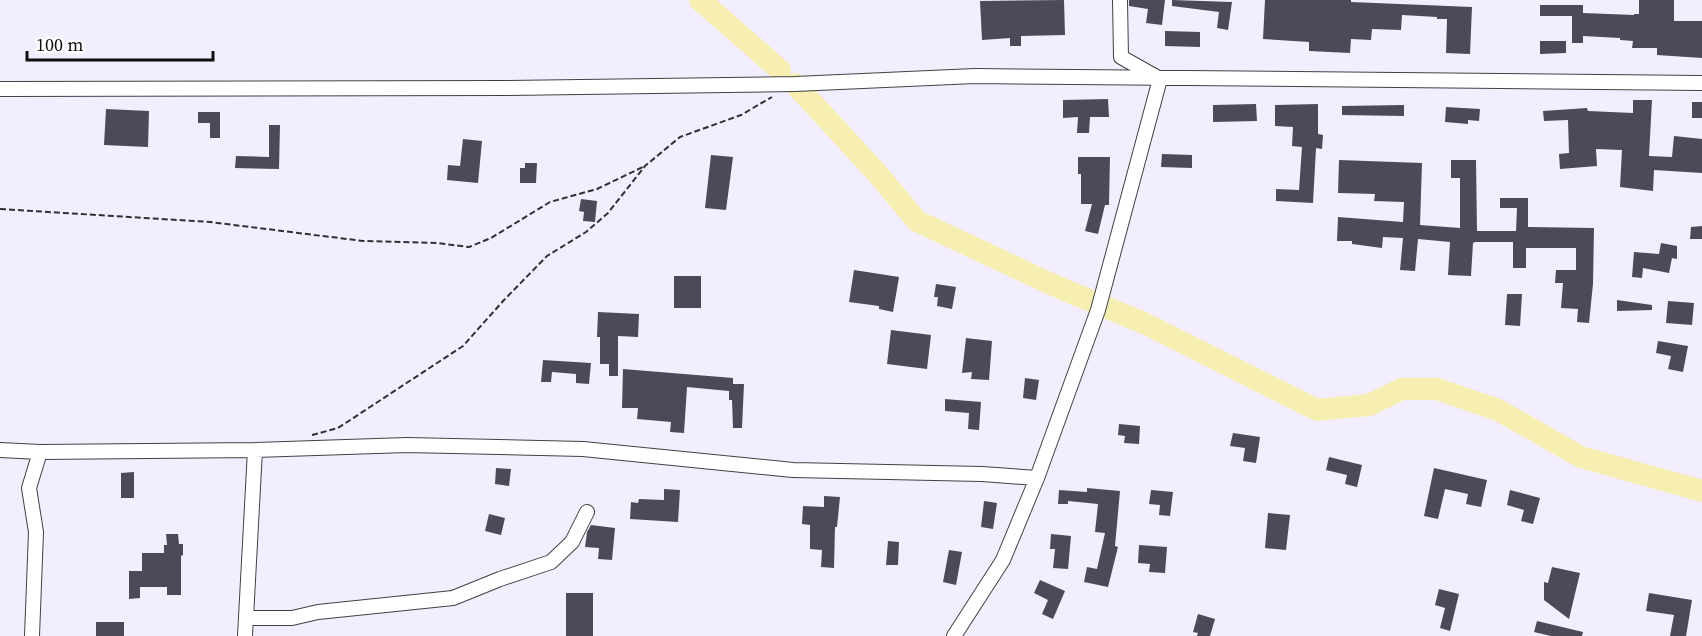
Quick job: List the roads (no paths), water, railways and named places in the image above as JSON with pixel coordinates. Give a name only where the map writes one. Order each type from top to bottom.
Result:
[{"type":"street","points":[[1120,0],[1120,57],[1160,79]]},
{"type":"street","points":[[0,89],[506,88],[795,84],[975,76],[1702,83]]},
{"type":"street","points":[[954,636],[1003,560],[1037,478],[1098,310],[1160,79]]},
{"type":"street","points":[[0,450],[40,453],[407,445],[583,449],[793,470],[982,474],[1037,478]]},
{"type":"street","points":[[245,636],[255,450]]},
{"type":"street","points":[[32,636],[36,532],[29,488],[40,453]]},
{"type":"street","points":[[246,618],[292,618],[318,612],[453,598],[551,562],[572,542],[587,512]]},
{"type":"waterway","points":[[700,0],[780,70]]},
{"type":"waterway","points":[[795,84],[876,172],[917,221],[1051,284],[1146,324],[1317,410],[1369,405],[1402,389],[1437,389],[1498,410],[1581,457],[1702,491]]}]
